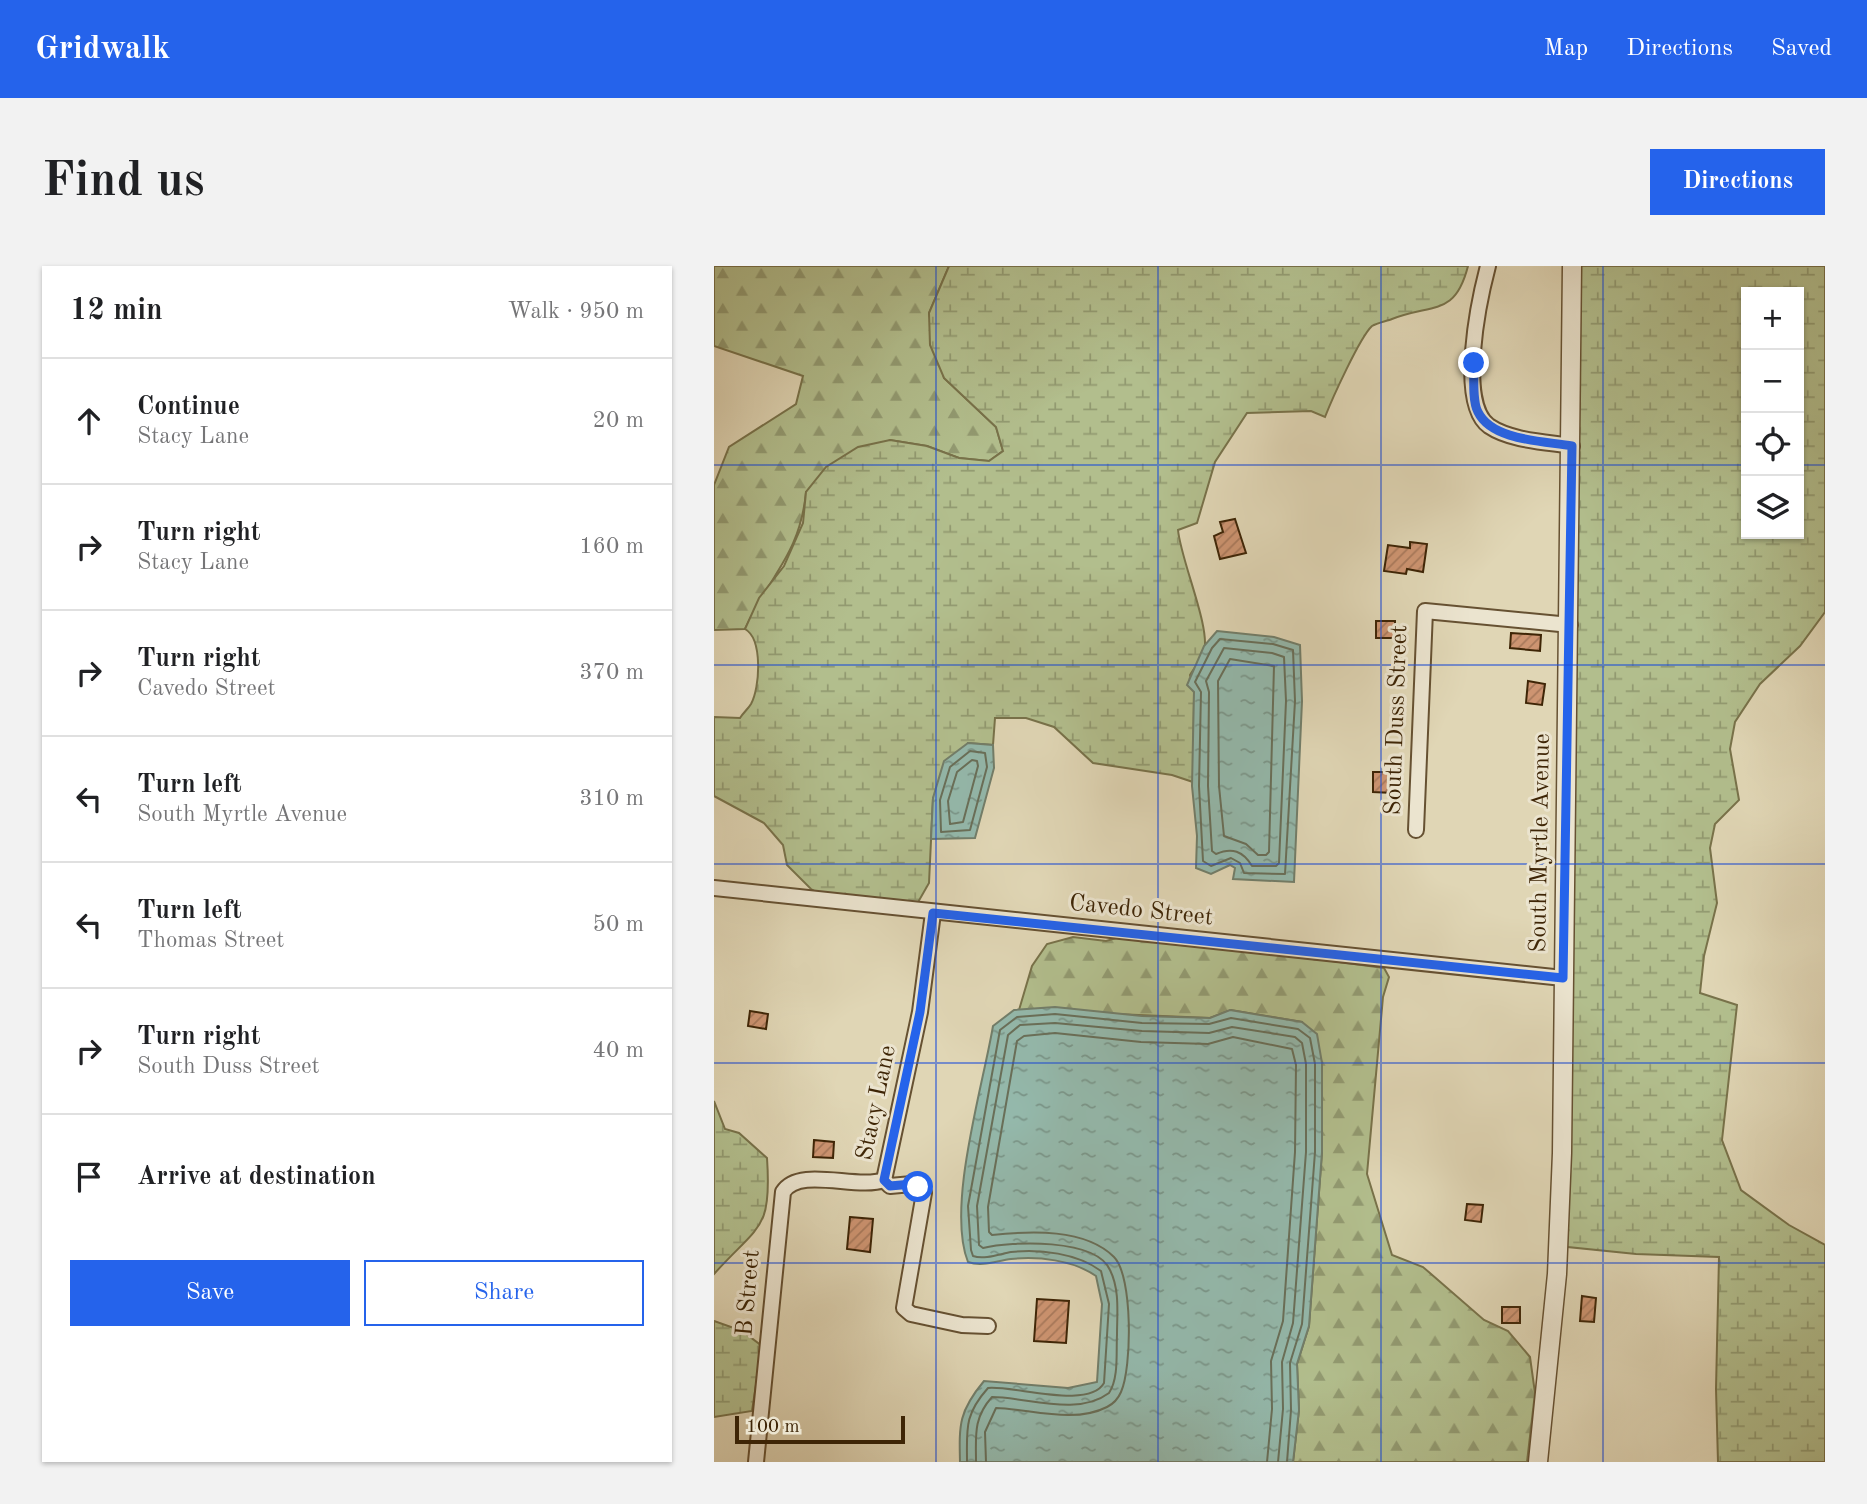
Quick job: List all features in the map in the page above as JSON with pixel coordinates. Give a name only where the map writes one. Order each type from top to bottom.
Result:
[{"type":"street","points":[[1488,266],[1477,307],[1474,363],[1477,411],[1490,426],[1520,438],[1572,446]]},
{"type":"street","name":"South Myrtle Avenue","points":[[1538,1462],[1557,1274],[1570,625],[1572,266]]},
{"type":"street","name":"South Duss Street","points":[[1416,830],[1424,611],[1570,625]]},
{"type":"street","name":"Cavedo Street","points":[[714,888],[1563,978]]},
{"type":"street","name":"Stacy Lane","points":[[933,913],[920,1012],[884,1180],[890,1186],[912,1184],[924,1194],[904,1308],[911,1314],[962,1325],[988,1326]]},
{"type":"street","name":"B Street","points":[[756,1462],[779,1208],[788,1184],[800,1180],[870,1184],[884,1180]]},
{"type":"green space","points":[[714,266],[949,266],[929,313],[944,378],[996,427],[1003,451],[989,461],[959,458],[927,446],[890,440],[806,492],[803,514],[790,549],[745,629],[714,630],[714,485],[729,447],[796,404],[803,376],[714,346]]},
{"type":"green space","points":[[949,266],[1468,266],[1463,282],[1449,301],[1372,326],[1354,355],[1325,417],[1311,411],[1247,413],[1215,462],[1197,523],[1178,530],[1200,611],[1205,641],[1203,655],[1190,675],[1194,692],[1193,782],[1172,775],[1093,763],[1054,727],[1026,718],[995,718],[993,745],[968,743],[933,798],[929,883],[917,904],[836,903],[811,889],[787,865],[783,845],[764,823],[714,796],[714,717],[740,718],[751,704],[758,664],[755,643],[745,629],[759,598],[784,566],[803,523],[806,492],[826,467],[858,447],[890,440],[927,446],[959,458],[989,461],[1003,451],[996,427],[944,378],[930,345],[929,313]]},
{"type":"green space","points":[[1572,266],[1825,266],[1825,612],[1800,646],[1760,684],[1735,722],[1730,749],[1739,800],[1715,824],[1710,848],[1717,903],[1704,956],[1700,993],[1737,1005],[1722,1140],[1741,1190],[1789,1225],[1825,1245],[1825,1462],[1718,1462],[1716,1389],[1719,1257],[1636,1254],[1558,1246]]},
{"type":"green space","points":[[1130,934],[1384,968],[1389,977],[1383,997],[1367,1174],[1392,1255],[1423,1267],[1484,1320],[1508,1331],[1530,1357],[1535,1393],[1527,1462],[1293,1462],[1299,1410],[1297,1364],[1309,1326],[1322,1152],[1322,1063],[1302,1022],[1231,1010],[1210,1018],[1019,1010],[1032,966],[1047,944],[1073,937],[1106,941]]},
{"type":"green space","points":[[714,1101],[725,1129],[739,1133],[767,1158],[768,1182],[767,1200],[759,1225],[714,1274]]},
{"type":"green space","points":[[714,1321],[742,1331],[762,1346],[752,1411],[714,1417]]},
{"type":"water","points":[[1217,631],[1274,637],[1300,645],[1302,701],[1294,882],[1233,879],[1235,868],[1230,865],[1211,874],[1196,868],[1197,836],[1192,786],[1194,692],[1187,685],[1204,646]]},
{"type":"water","points":[[968,743],[993,745],[994,768],[975,838],[931,839],[933,798],[944,761]]},
{"type":"water","points":[[1055,1007],[1142,1016],[1210,1018],[1230,1010],[1302,1022],[1317,1034],[1322,1063],[1322,1152],[1309,1326],[1297,1364],[1299,1410],[1293,1462],[960,1462],[962,1418],[984,1381],[1068,1388],[1097,1382],[1102,1304],[1096,1276],[1077,1266],[1044,1259],[1011,1259],[984,1264],[968,1262],[962,1239],[961,1210],[968,1146],[993,1026],[1014,1010]]},
{"type":"building","points":[[1235,519],[1246,553],[1220,559],[1214,536],[1223,532],[1220,522]]},
{"type":"building","points":[[1410,542],[1427,544],[1423,572],[1407,569],[1406,574],[1384,571],[1388,545],[1410,548]]},
{"type":"building","points":[[1376,621],[1395,621],[1395,638],[1376,638]]},
{"type":"building","points":[[1511,633],[1541,635],[1540,651],[1510,648]]},
{"type":"building","points":[[1528,681],[1545,684],[1542,705],[1526,703]]},
{"type":"building","points":[[1373,772],[1394,772],[1393,793],[1373,792]]},
{"type":"building","points":[[750,1011],[768,1014],[766,1029],[748,1026]]},
{"type":"building","points":[[814,1140],[834,1142],[833,1158],[813,1157]]},
{"type":"building","points":[[1467,1204],[1483,1205],[1481,1222],[1465,1220]]},
{"type":"building","points":[[850,1217],[873,1219],[870,1252],[847,1249]]},
{"type":"building","points":[[1582,1296],[1596,1298],[1594,1322],[1580,1321]]},
{"type":"building","points":[[1037,1299],[1069,1301],[1066,1343],[1034,1341]]},
{"type":"building","points":[[1502,1307],[1520,1307],[1520,1323],[1502,1323]]},
{"type":"route","points":[[918,1187],[912,1184],[890,1186],[886,1185],[884,1180],[920,1012],[933,913],[1563,978],[1572,446],[1520,438],[1490,426],[1477,411],[1474,363]]}]
